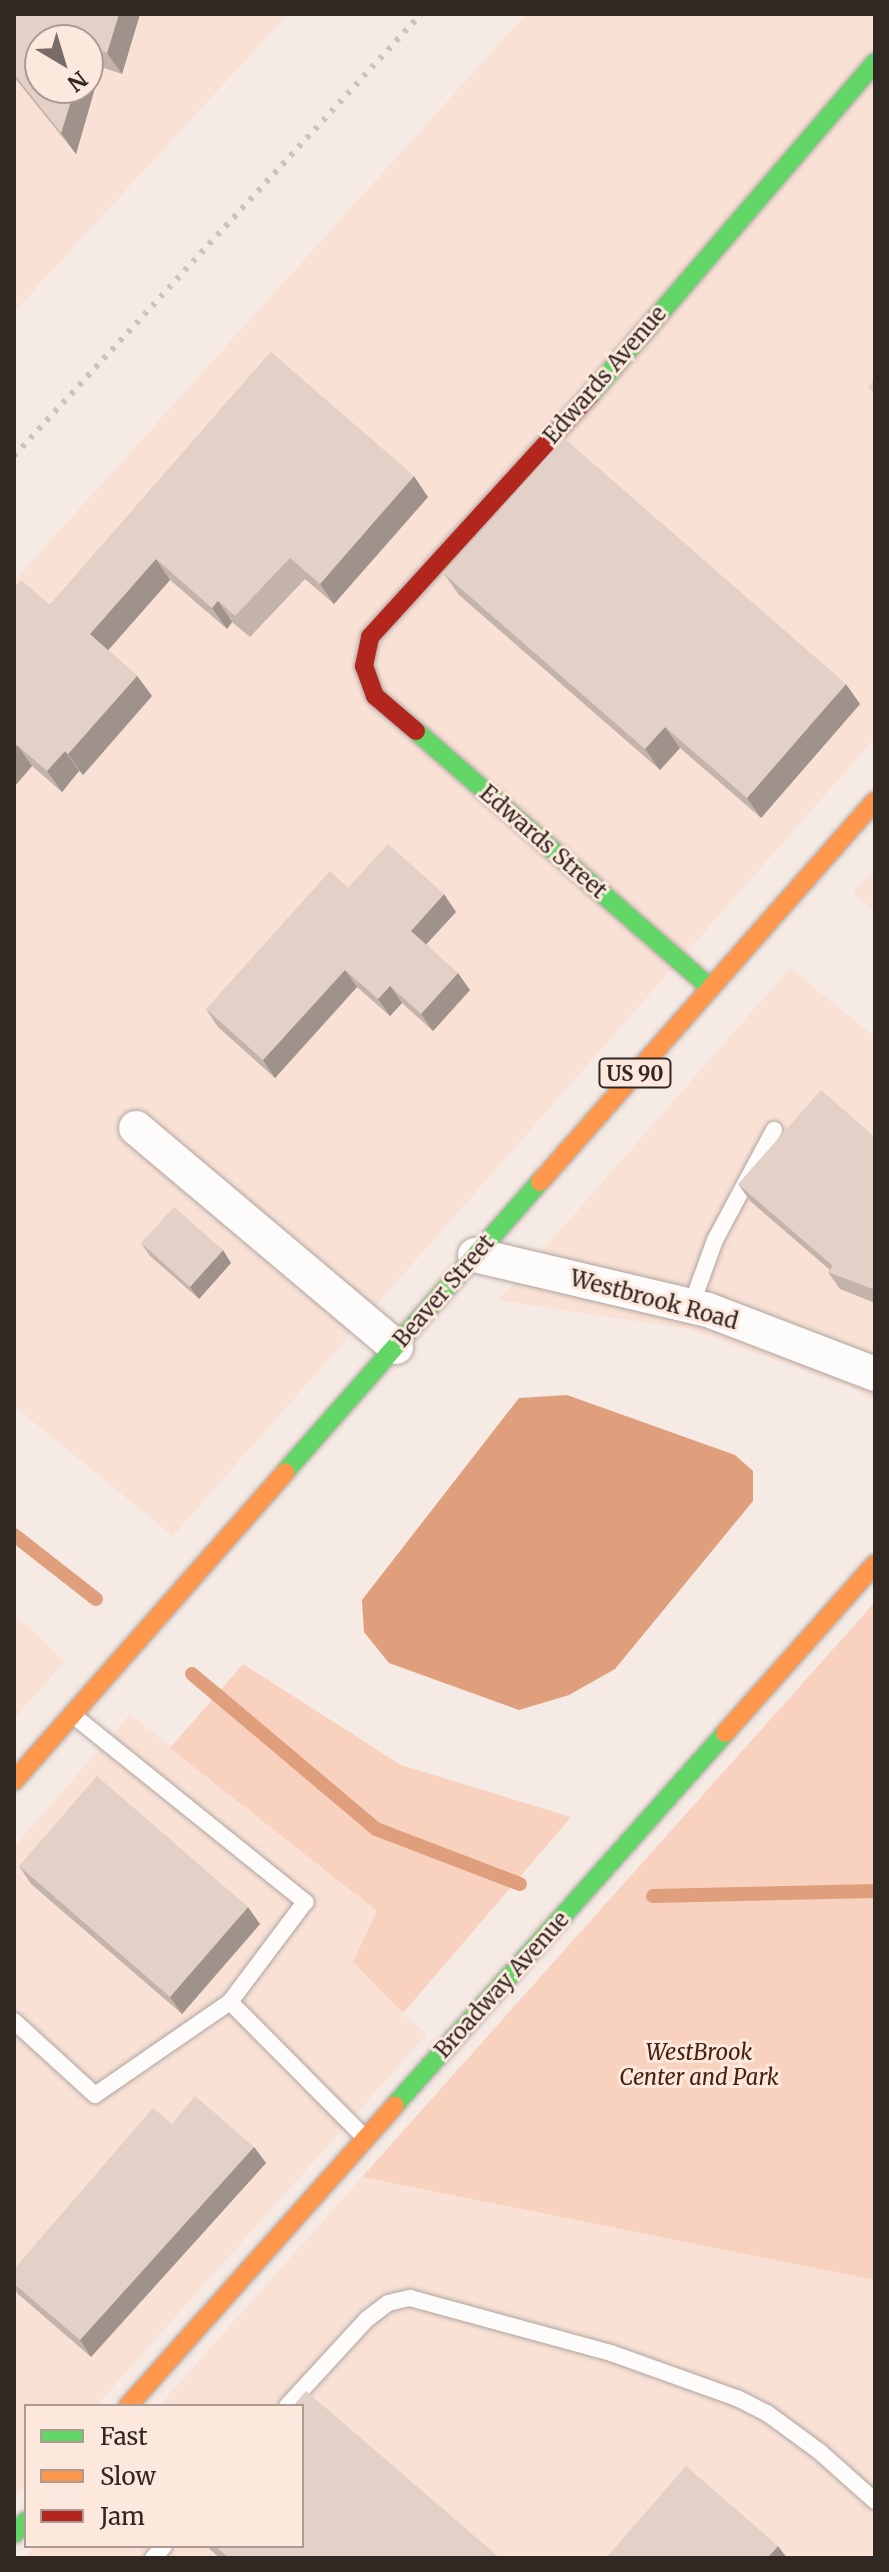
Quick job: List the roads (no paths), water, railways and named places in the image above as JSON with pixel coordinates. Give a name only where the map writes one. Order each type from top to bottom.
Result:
[{"type":"street","name":"Edwards Avenue","points":[[375,696],[364,666],[370,637],[598,386],[875,62]]},
{"type":"street","name":"Edwards Street","points":[[375,696],[711,988]]},
{"type":"street","name":"Beaver Street","points":[[14,1781],[875,801]]},
{"type":"street","points":[[136,1128],[396,1347]]},
{"type":"street","name":"Westbrook Road","points":[[475,1255],[691,1306],[875,1374]]},
{"type":"street","name":"Broadway Avenue","points":[[130,2404],[875,1564]]},
{"type":"lane","points":[[691,1306],[715,1240],[774,1130]]},
{"type":"lane","points":[[14,2021],[95,2095],[230,2002],[305,1902],[72,1714]]},
{"type":"lane","points":[[230,2002],[366,2139]]},
{"type":"lane","points":[[289,2404],[367,2319],[388,2303],[410,2298],[611,2353],[737,2398],[767,2413],[820,2452],[875,2501]]},
{"type":"waterway","points":[[14,1535],[96,1599]]},
{"type":"waterway","points":[[192,1674],[376,1829],[520,1884]]},
{"type":"waterway","points":[[653,1896],[875,1891]]},
{"type":"railway","points":[[14,456],[421,14]]},
{"type":"park label","name":"WestBrook Center and Park","points":[[699,2064]]}]
